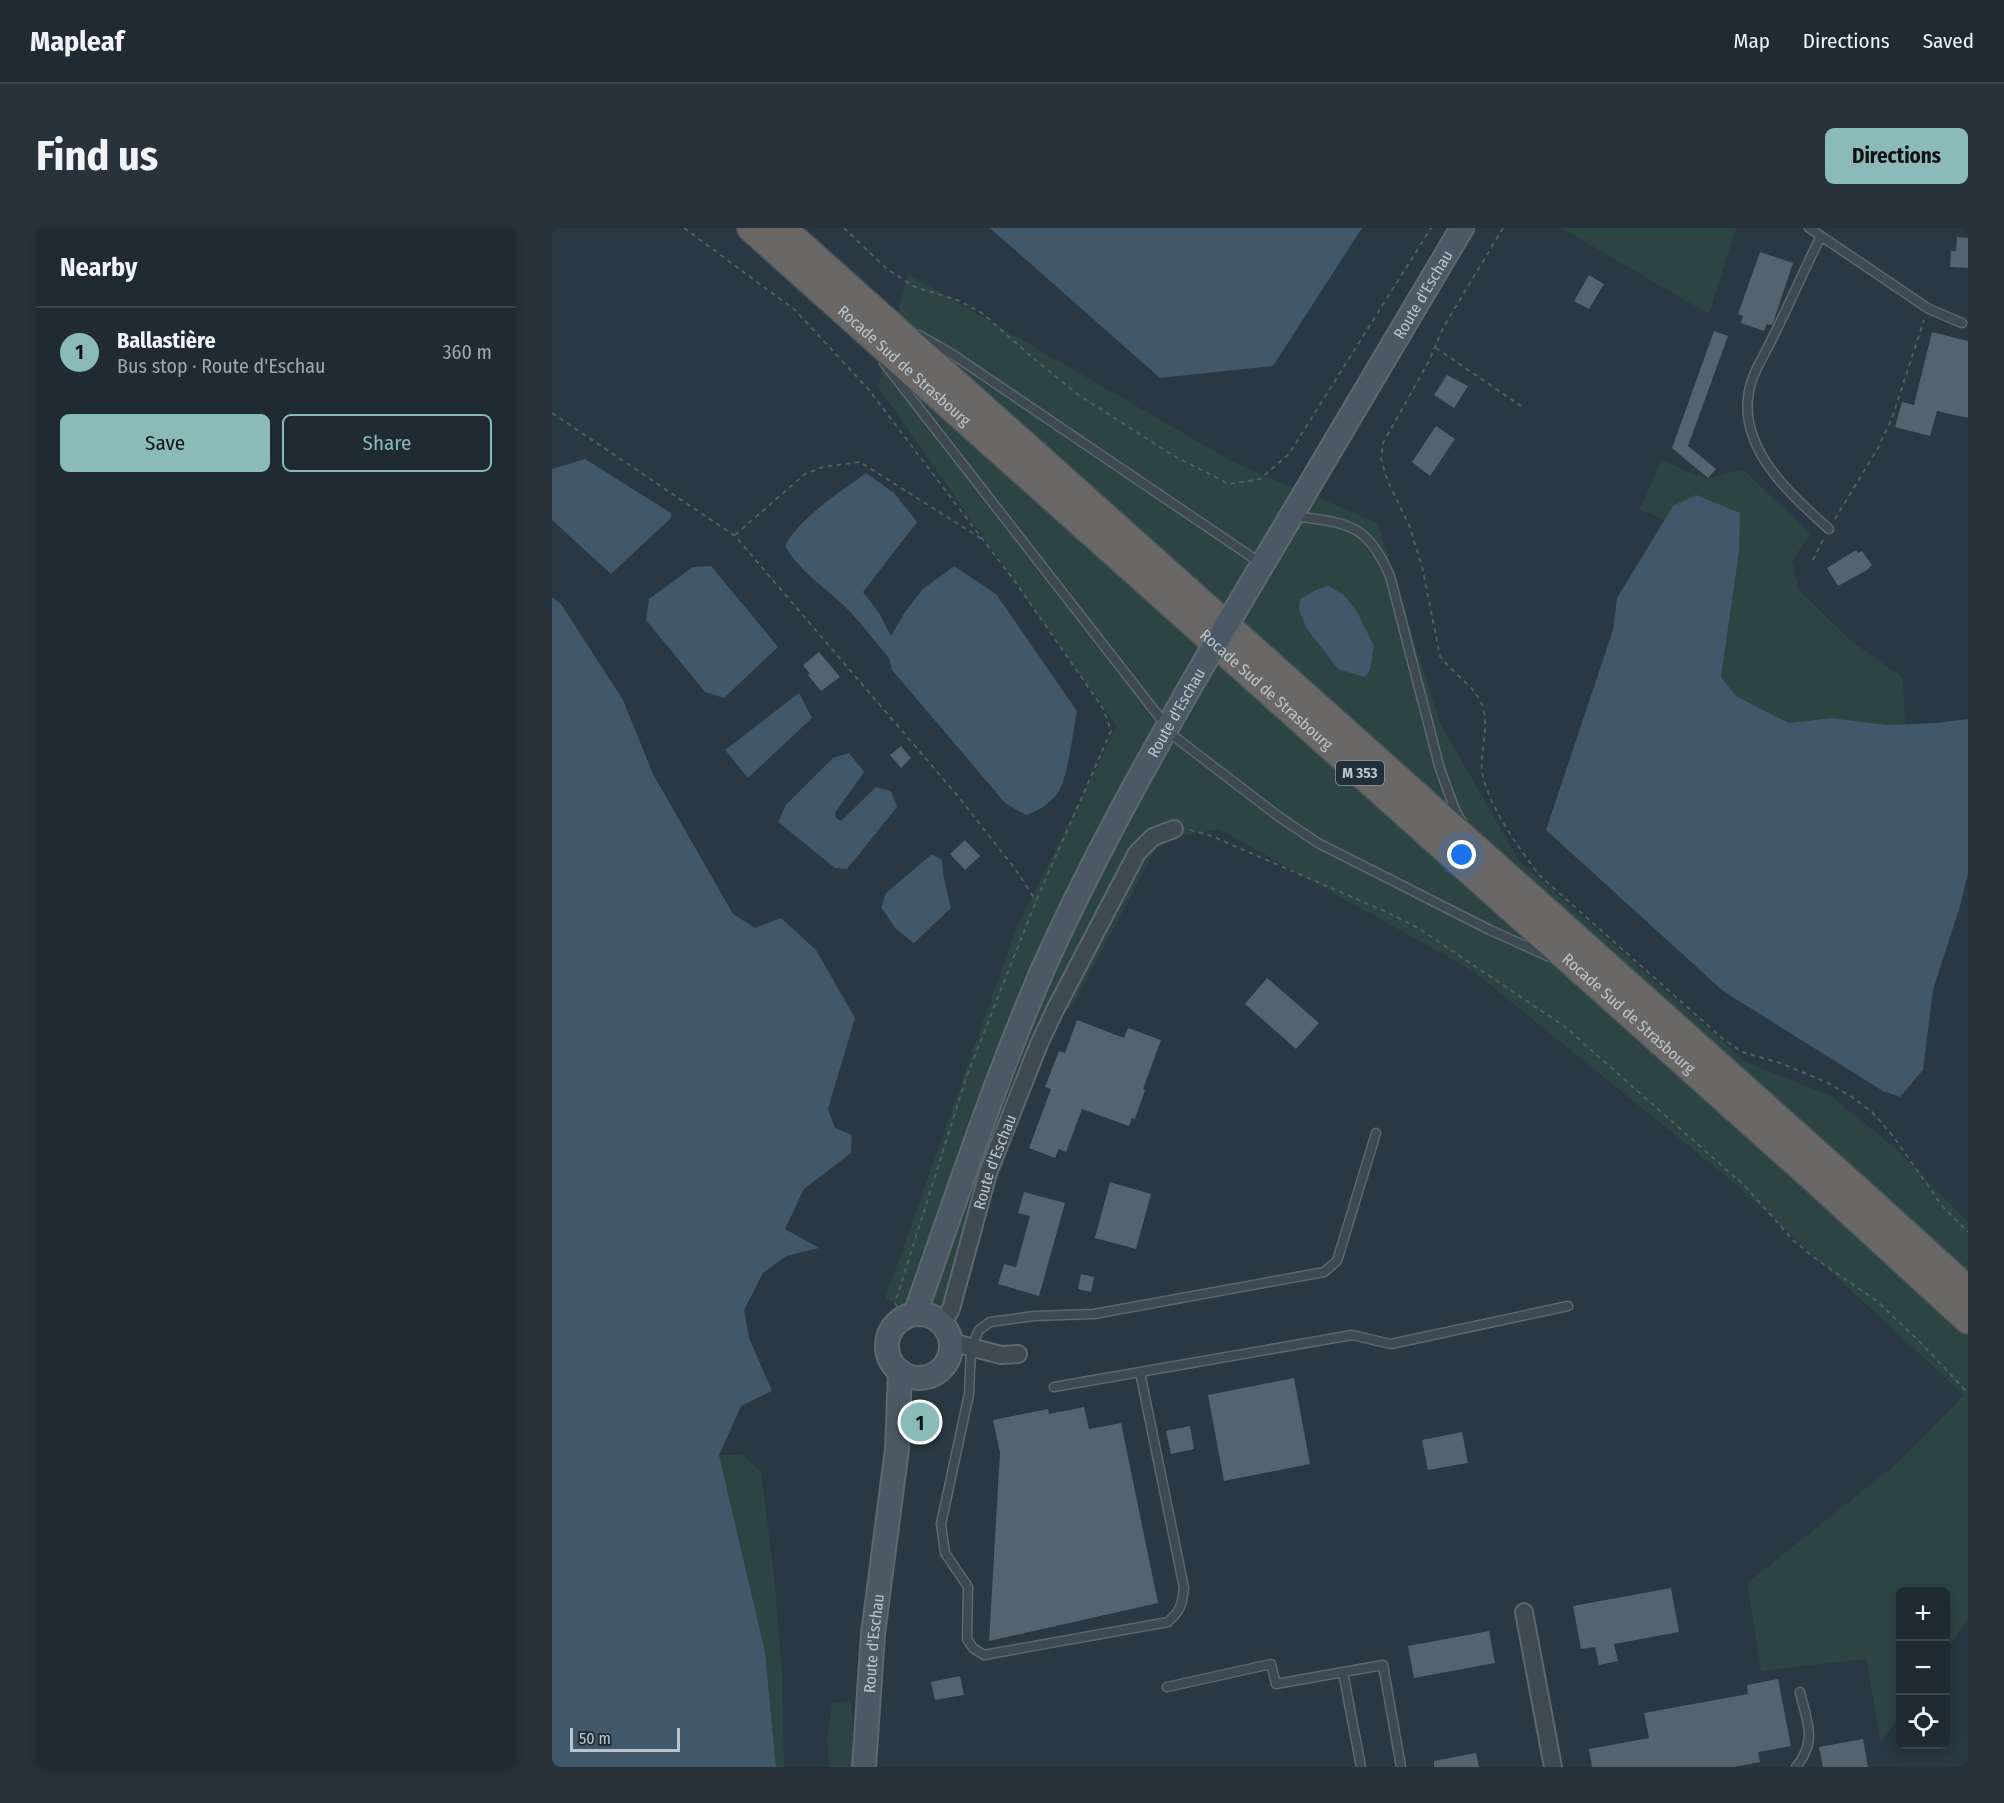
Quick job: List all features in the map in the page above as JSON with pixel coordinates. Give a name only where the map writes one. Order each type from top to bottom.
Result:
[{"type":"highway","name":"Rocade Sud de Strasbourg","points":[[751,228],[863,314],[1497,867],[1968,1290]]},
{"type":"highway","name":"Rocade Sud de Strasbourg","points":[[782,228],[863,314],[1583,973],[1811,1176],[1968,1320]]},
{"type":"main road","name":"Route d'Eschau","points":[[936,1327],[959,1192],[1002,1070],[1043,970],[1089,870],[1204,663],[1462,228]]},
{"type":"main road","points":[[896,1324],[936,1327],[951,1353],[940,1370],[931,1376],[911,1374],[893,1364],[888,1354],[888,1343],[890,1333],[896,1324]]},
{"type":"main road","name":"Route d'Eschau","points":[[864,1767],[873,1634],[897,1449],[911,1374]]},
{"type":"street","name":"Route d'Eschau","points":[[936,1327],[951,1309],[988,1173],[1054,1010],[1137,853],[1153,837],[1174,829]]},
{"type":"street","points":[[936,1327],[1001,1355],[1018,1354]]},
{"type":"street","points":[[1524,1612],[1553,1767]]},
{"type":"lane","points":[[1809,228],[1929,309],[1962,323]]},
{"type":"lane","points":[[1821,236],[1758,365],[1751,383],[1748,410],[1755,440],[1784,487],[1828,529]]},
{"type":"lane","points":[[863,314],[952,354],[1263,564]]},
{"type":"lane","points":[[863,314],[900,384],[1175,737],[1318,843],[1490,930],[1583,973]]},
{"type":"lane","points":[[1292,516],[1353,527],[1370,539],[1381,555],[1390,576],[1440,769],[1455,810],[1468,832],[1497,867]]},
{"type":"lane","points":[[1140,1372],[1184,1588],[1182,1605],[1168,1622],[984,1654],[973,1648],[967,1639],[968,1587],[945,1552],[941,1524],[969,1394],[936,1327],[980,1329],[990,1322],[1034,1316],[1094,1314],[1324,1272],[1337,1261],[1376,1132]]},
{"type":"lane","points":[[1054,1388],[1352,1335],[1391,1344],[1568,1306]]},
{"type":"lane","points":[[1167,1687],[1271,1664],[1276,1684],[1383,1665],[1401,1767]]},
{"type":"lane","points":[[1343,1672],[1362,1767]]},
{"type":"lane","points":[[1796,1767],[1802,1760],[1811,1739],[1800,1692]]},
{"type":"path","points":[[684,228],[795,310],[869,390],[985,541],[1104,710],[1111,731],[1036,901],[966,1078],[895,1303],[936,1327]]},
{"type":"path","points":[[844,228],[887,269],[915,287],[957,300],[982,313],[1080,396],[1174,456],[1229,484],[1260,479],[1289,454],[1431,228]]},
{"type":"path","points":[[1503,228],[1443,328],[1436,348],[1383,443],[1381,459],[1388,482],[1409,525],[1422,566],[1440,656],[1472,690],[1482,705],[1485,723],[1482,768],[1485,788],[1520,850],[1539,874],[1723,1039],[1742,1052],[1780,1063],[1826,1082],[1872,1112],[1893,1136],[1943,1207],[1968,1232]]},
{"type":"path","points":[[1813,560],[1828,529],[1878,448],[1892,418],[1929,309]]},
{"type":"path","points":[[1436,348],[1521,406]]},
{"type":"path","points":[[552,413],[735,536],[957,795],[1016,870],[1036,901]]},
{"type":"path","points":[[735,536],[805,474],[823,467],[860,462],[985,541]]},
{"type":"path","points":[[1174,829],[1191,830],[1209,835],[1389,912],[1418,928],[1540,1008],[1564,1026],[1745,1186],[1793,1240],[1816,1259],[1877,1301],[1968,1393]]},
{"type":"green space","points":[[1561,228],[1736,228],[1709,314]]},
{"type":"green space","points":[[908,274],[1235,463],[1378,523],[1440,723],[1519,861],[1746,1062],[1831,1096],[1894,1147],[1968,1222],[1968,1619],[1950,1645],[1950,1587],[1896,1587],[1896,1721],[1881,1743],[1866,1659],[1761,1671],[1747,1583],[1896,1464],[1964,1395],[1739,1187],[1473,971],[1219,829],[1184,836],[1156,848],[1076,999],[1058,1021],[1013,1136],[973,1252],[956,1322],[885,1299],[1017,926],[1117,727],[878,387]]},
{"type":"green space","points":[[1661,460],[1706,479],[1743,469],[1810,534],[1792,561],[1799,590],[1852,642],[1903,677],[1905,724],[1887,725],[1831,718],[1789,723],[1736,696],[1721,677],[1739,552],[1673,506],[1666,520],[1640,510]]},
{"type":"green space","points":[[719,1455],[742,1455],[761,1471],[774,1575],[782,1672],[784,1767],[776,1767],[765,1652]]},
{"type":"green space","points":[[852,1700],[852,1767],[829,1767],[827,1738],[832,1704]]},
{"type":"water","points":[[990,228],[1362,228],[1273,366],[1160,378]]},
{"type":"water","points":[[585,459],[671,513],[671,518],[611,574],[552,520],[552,469]]},
{"type":"water","points":[[866,473],[894,493],[917,522],[863,592],[879,613],[891,636],[905,612],[923,589],[954,566],[996,594],[1077,711],[1061,787],[1050,801],[1035,812],[1026,815],[1006,804],[892,670],[889,658],[859,622],[803,570],[785,546],[810,515]]},
{"type":"water","points":[[1696,495],[1740,513],[1739,552],[1721,677],[1736,696],[1789,723],[1831,718],[1887,725],[1968,719],[1968,873],[1933,990],[1923,1070],[1900,1097],[1883,1091],[1723,991],[1546,830],[1613,630],[1617,598],[1673,506]]},
{"type":"water","points":[[711,566],[778,647],[724,698],[705,692],[646,620],[649,599],[693,567]]},
{"type":"water","points":[[1328,586],[1344,595],[1356,610],[1374,646],[1370,670],[1364,677],[1338,669],[1307,629],[1299,610],[1300,599]]},
{"type":"water","points":[[552,597],[561,604],[623,700],[653,774],[733,914],[755,928],[781,918],[816,950],[855,1018],[828,1109],[835,1128],[852,1135],[851,1153],[804,1189],[785,1229],[819,1248],[786,1256],[763,1273],[744,1310],[749,1338],[772,1391],[741,1406],[719,1455],[765,1652],[776,1767],[552,1767]]},
{"type":"water","points":[[799,693],[812,718],[748,778],[725,750]]},
{"type":"water","points":[[849,753],[864,772],[835,813],[836,818],[841,821],[876,787],[891,791],[897,807],[847,869],[835,868],[778,822],[786,805],[833,758]]},
{"type":"water","points":[[932,854],[942,860],[951,908],[914,943],[896,929],[881,907],[886,893]]},
{"type":"building","points":[[1957,237],[1968,238],[1968,268],[1950,267],[1951,251],[1956,251]]},
{"type":"building","points":[[1760,252],[1793,263],[1773,323],[1772,325],[1767,324],[1764,331],[1741,323],[1743,316],[1738,314]]},
{"type":"building","points":[[1589,275],[1604,284],[1589,309],[1574,301]]},
{"type":"building","points":[[1714,331],[1728,336],[1688,446],[1716,469],[1708,478],[1672,448]]},
{"type":"building","points":[[1932,332],[1968,341],[1968,418],[1937,411],[1930,436],[1895,427],[1902,402],[1914,405]]},
{"type":"building","points":[[1447,375],[1468,386],[1454,408],[1434,395]]},
{"type":"building","points":[[1436,426],[1455,439],[1430,476],[1412,462]]},
{"type":"building","points":[[1856,550],[1858,553],[1862,551],[1872,565],[1838,586],[1827,568]]},
{"type":"building","points":[[819,652],[840,677],[821,691],[803,665]]},
{"type":"building","points":[[901,746],[911,758],[901,768],[890,755]]},
{"type":"building","points":[[965,840],[980,856],[965,870],[950,854]]},
{"type":"building","points":[[1267,978],[1319,1023],[1296,1049],[1245,1004]]},
{"type":"building","points":[[1077,1020],[1124,1038],[1128,1028],[1161,1040],[1135,1119],[1132,1118],[1129,1126],[1082,1109],[1066,1152],[1059,1149],[1055,1158],[1029,1148],[1051,1089],[1045,1087],[1059,1051],[1065,1053]]},
{"type":"building","points":[[1110,1182],[1151,1194],[1136,1249],[1095,1238]]},
{"type":"building","points":[[1024,1192],[1065,1203],[1039,1296],[998,1284],[1004,1264],[1016,1267],[1030,1216],[1018,1213]]},
{"type":"building","points":[[1081,1274],[1094,1277],[1091,1292],[1078,1289]]},
{"type":"building","points":[[1294,1378],[1310,1464],[1224,1481],[1208,1395]]},
{"type":"building","points":[[1084,1407],[1089,1429],[1121,1423],[1158,1603],[989,1641],[1000,1453],[993,1420],[1048,1409],[1049,1414]]},
{"type":"building","points":[[1190,1426],[1194,1449],[1171,1454],[1166,1431]]},
{"type":"building","points":[[1462,1432],[1468,1463],[1428,1470],[1422,1440]]},
{"type":"building","points":[[1671,1588],[1679,1632],[1614,1644],[1618,1661],[1599,1665],[1595,1647],[1581,1649],[1573,1606]]},
{"type":"building","points":[[1489,1631],[1495,1663],[1414,1678],[1408,1646]]},
{"type":"building","points":[[960,1676],[964,1695],[935,1700],[931,1682]]},
{"type":"building","points":[[1778,1679],[1791,1746],[1758,1752],[1760,1762],[1734,1767],[1592,1767],[1589,1749],[1649,1738],[1644,1713],[1748,1694],[1747,1685]]},
{"type":"building","points":[[1863,1739],[1868,1767],[1823,1767],[1819,1747]]},
{"type":"building","points":[[1476,1753],[1479,1767],[1434,1767],[1434,1761]]},
{"type":"place","name":"Ballastière","points":[[920,1422]]}]
